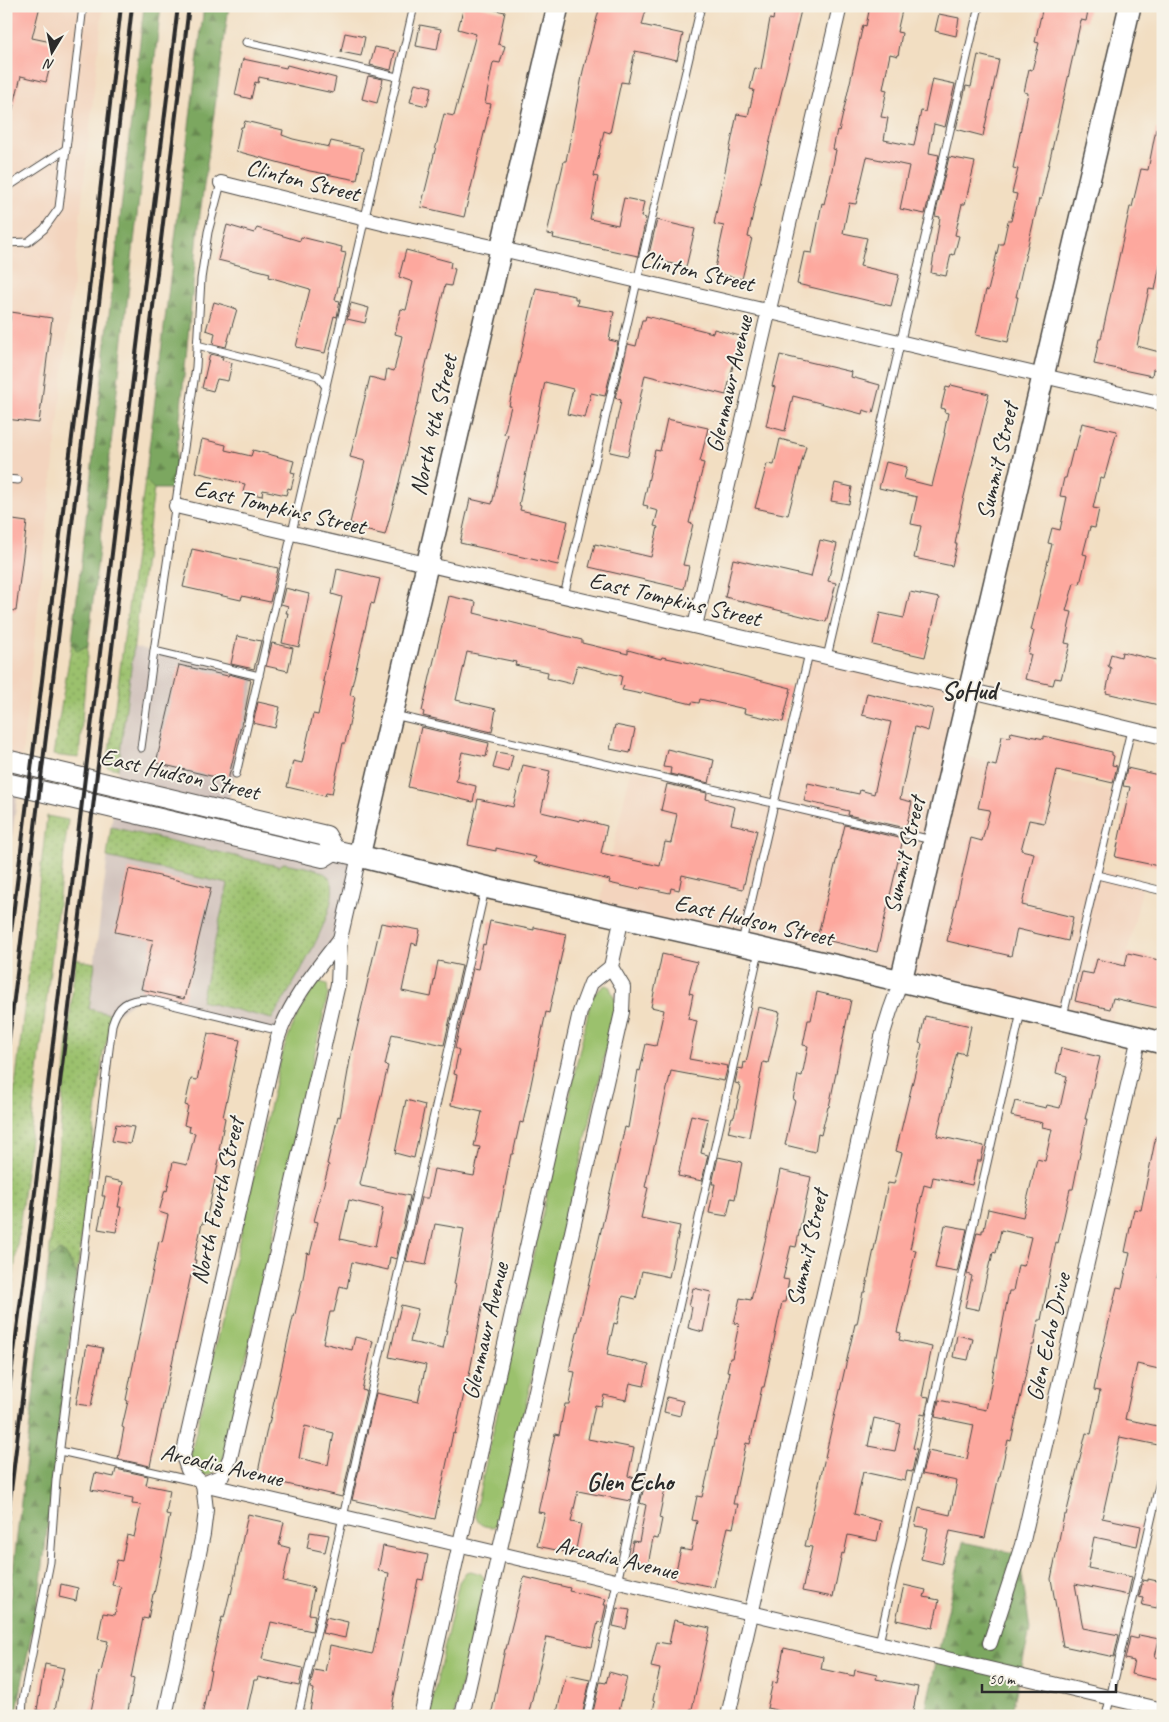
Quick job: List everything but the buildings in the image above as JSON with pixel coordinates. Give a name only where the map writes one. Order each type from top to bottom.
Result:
[{"type":"main road","name":"North 4th Street","points":[[359,856],[558,6]]},
{"type":"main road","name":"Summit Street","points":[[901,981],[1130,6]]},
{"type":"main road","name":"East Hudson Street","points":[[6,760],[326,836],[334,850],[486,887],[751,946],[1163,1043]]},
{"type":"main road","name":"East Hudson Street","points":[[6,783],[324,857],[334,850]]},
{"type":"street","name":"Glenmawr Avenue","points":[[695,626],[770,312],[840,6]]},
{"type":"street","name":"Clinton Street","points":[[221,183],[448,238],[502,248],[1163,404]]},
{"type":"street","name":"East Tompkins Street","points":[[176,506],[1163,737]]},
{"type":"street","name":"North Fourth Street","points":[[340,939],[306,984],[280,1031],[184,1456],[188,1470],[203,1484],[222,1476],[230,1458],[338,984],[340,939],[359,856]]},
{"type":"street","points":[[462,1716],[622,1012],[622,988],[611,967],[622,917]]},
{"type":"street","name":"Glenmawr Avenue","points":[[421,1716],[580,1012],[591,983],[611,967]]},
{"type":"street","name":"Summit Street","points":[[728,1716],[882,1037],[901,981]]},
{"type":"street","name":"Glen Echo Drive","points":[[990,1643],[1022,1545],[1139,1037]]},
{"type":"street","points":[[165,1716],[203,1534],[206,1510],[203,1484]]},
{"type":"street","name":"Arcadia Avenue","points":[[203,1484],[1163,1710]]},
{"type":"lane","points":[[6,242],[28,242],[44,229],[59,208],[83,6]]},
{"type":"lane","points":[[236,774],[414,6]]},
{"type":"lane","points":[[564,596],[701,6]]},
{"type":"lane","points":[[826,657],[979,6]]},
{"type":"lane","points":[[246,42],[397,77]]},
{"type":"lane","points":[[6,188],[66,149]]},
{"type":"lane","points":[[141,748],[196,367],[202,279],[207,241],[221,183]]},
{"type":"lane","points":[[197,345],[318,376],[326,387]]},
{"type":"lane","points":[[6,478],[18,480]]},
{"type":"lane","points":[[154,651],[259,676]]},
{"type":"lane","points":[[587,1716],[751,946],[774,803],[809,653]]},
{"type":"lane","points":[[392,714],[935,840]]},
{"type":"lane","points":[[1062,1019],[1131,730]]},
{"type":"lane","points":[[1096,875],[1163,891]]},
{"type":"lane","points":[[298,1716],[486,887]]},
{"type":"lane","points":[[22,1716],[23,1700],[50,1562],[60,1451],[112,1025],[115,1015],[128,1002],[137,999],[148,999],[280,1031]]},
{"type":"lane","points":[[879,1642],[1021,1010]]},
{"type":"lane","name":"Arcadia Avenue","points":[[60,1451],[203,1484]]},
{"type":"lane","points":[[1106,1716],[1163,1468]]},
{"type":"shaded area","points":[[6,6],[103,6],[20,775],[6,772]]},
{"type":"shaded area","points":[[133,647],[256,676],[224,823],[359,856],[340,939],[280,1031],[137,999],[115,1015],[89,1009]]},
{"type":"shaded area","points":[[809,653],[970,691],[955,754],[1116,793],[1098,869],[1144,880],[1109,1033],[598,911],[631,770],[774,803]]},
{"type":"shaded area","points":[[6,772],[20,775],[6,883]]},
{"type":"green space","points":[[144,6],[161,6],[88,645],[77,651],[72,642]]},
{"type":"green space","points":[[204,6],[229,6],[200,214],[173,489],[154,489],[145,480]]},
{"type":"green space","points":[[145,480],[154,489],[118,769],[107,767]]},
{"type":"green space","points":[[72,642],[77,651],[88,645],[79,758],[53,755]]},
{"type":"green space","points":[[47,816],[68,820],[6,1339],[6,1163]]},
{"type":"green space","points":[[111,827],[278,866],[284,863],[307,867],[328,876],[332,887],[330,904],[323,925],[301,970],[272,1019],[201,1001],[228,884],[107,857]]},
{"type":"green space","points":[[75,959],[95,963],[89,1009],[115,1015],[103,1053],[77,1275],[65,1253],[59,1251],[49,1259]]},
{"type":"green space","points":[[320,982],[327,984],[328,994],[222,1465],[209,1475],[201,1475],[194,1469],[190,1458],[276,1078],[294,1022],[310,992]]},
{"type":"green space","points":[[605,985],[609,986],[616,1005],[499,1523],[493,1527],[485,1526],[478,1521],[475,1511],[591,1000],[595,993]]},
{"type":"green space","points":[[59,1251],[65,1253],[77,1275],[41,1582],[16,1716],[6,1716],[6,1632],[49,1259]]},
{"type":"green space","points":[[963,1542],[1019,1554],[1030,1630],[1011,1716],[924,1716]]},
{"type":"green space","points":[[471,1571],[481,1574],[484,1578],[484,1585],[454,1716],[429,1716],[459,1582],[466,1572]]},
{"type":"railway","points":[[6,972],[77,397],[121,6]]},
{"type":"railway","points":[[6,1064],[100,295],[132,6]]},
{"type":"railway","points":[[6,1413],[35,1192],[178,6]]},
{"type":"railway","points":[[6,1533],[189,6]]},
{"type":"district","name":"SoHud","points":[[969,691]]},
{"type":"district","name":"Glen Echo","points":[[630,1482]]}]
